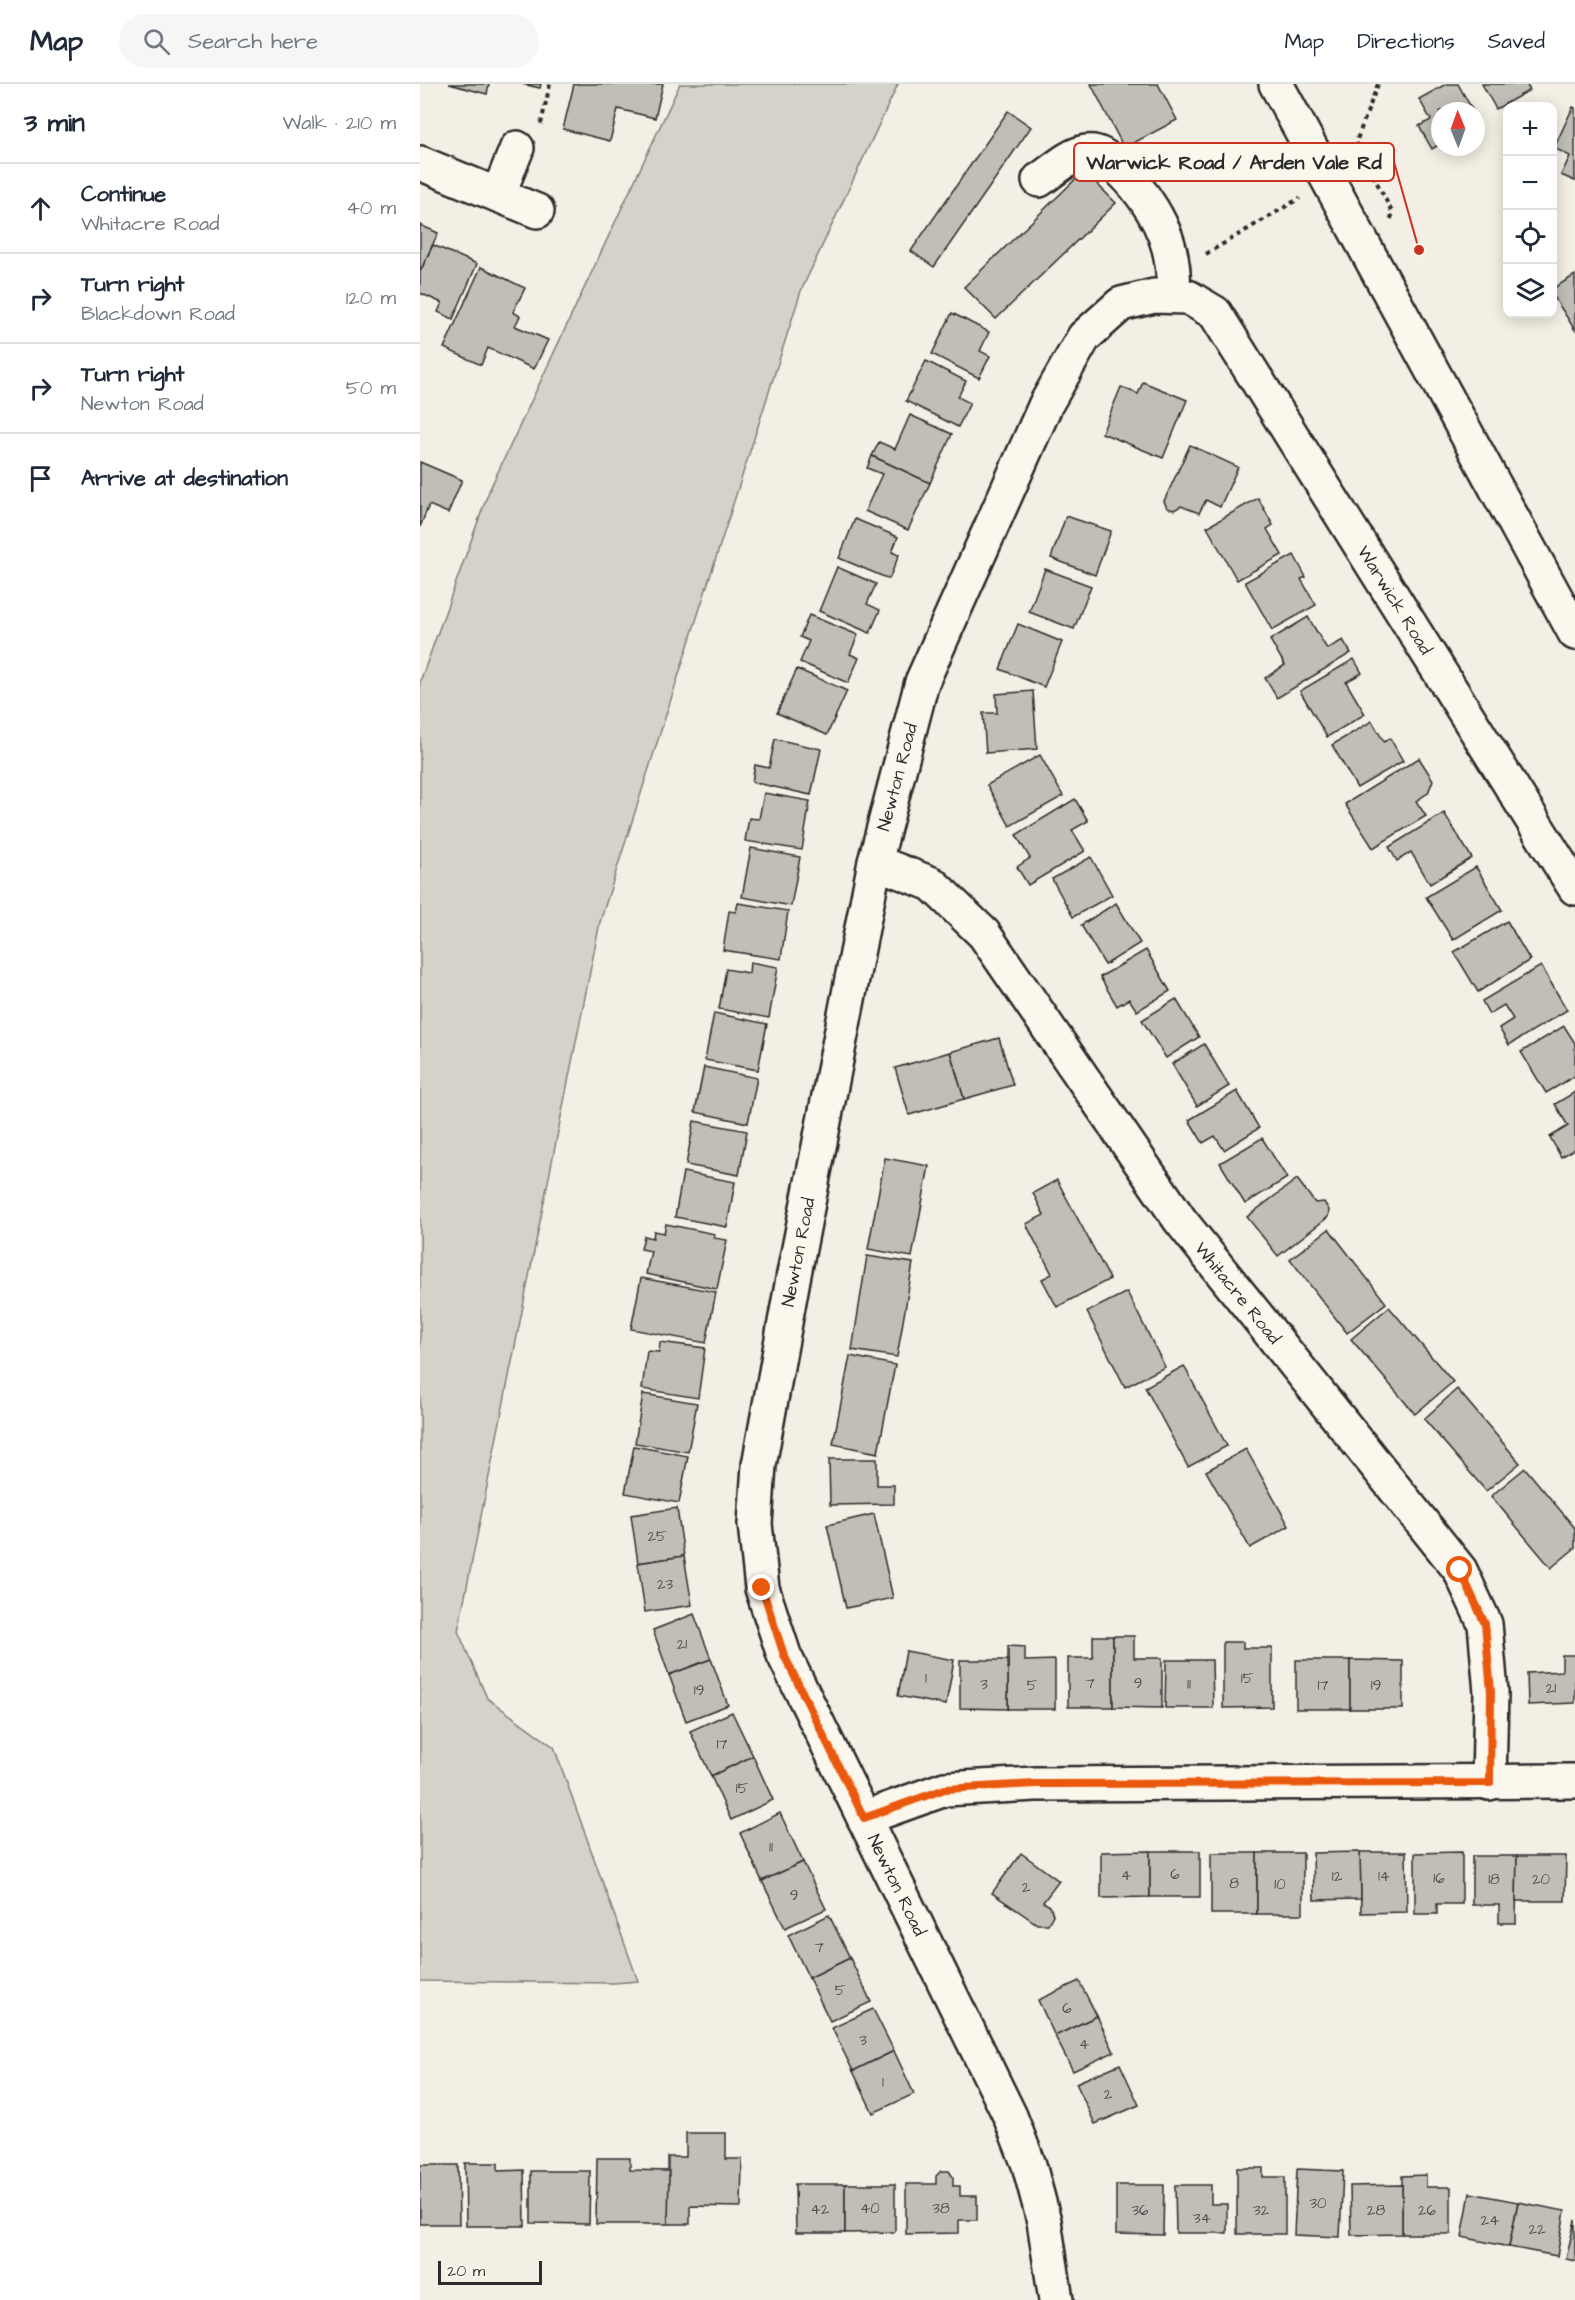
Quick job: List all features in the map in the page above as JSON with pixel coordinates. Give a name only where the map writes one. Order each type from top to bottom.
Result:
[{"type":"street","points":[[1275,84],[1323,174],[1374,261],[1575,633]]},
{"type":"street","points":[[498,195],[517,148]]},
{"type":"street","points":[[1039,180],[1072,157],[1088,151],[1102,154],[1133,183],[1151,207],[1164,235],[1172,262],[1173,287]]},
{"type":"street","points":[[420,163],[537,211]]},
{"type":"street","name":"Newton Road","points":[[1056,2300],[1044,2221],[1029,2165],[1010,2116],[784,1655],[762,1588],[755,1524],[759,1465],[875,862],[922,682],[1046,404],[1084,337],[1121,304],[1154,296],[1173,287],[1215,313]]},
{"type":"street","name":"Warwick Road","points":[[1215,313],[1575,888]]},
{"type":"street","name":"Whitacre Road","points":[[875,862],[932,884],[984,934],[1180,1220],[1460,1570],[1485,1624],[1491,1692],[1490,1783]]},
{"type":"street","points":[[864,1818],[945,1789],[1035,1784],[1575,1781]]},
{"type":"path","points":[[1374,261],[1393,214],[1356,142],[1378,84]]},
{"type":"path","points":[[1173,287],[1184,267],[1301,198]]},
{"type":"shaded area","points":[[680,84],[898,84],[801,291],[600,922],[458,1631],[487,1698],[554,1747],[638,1981],[614,1983],[420,1981],[420,682],[489,491]]},
{"type":"building","points":[[449,84],[489,84],[487,94]]},
{"type":"building","points":[[522,84],[541,84],[540,88]]},
{"type":"building","points":[[574,84],[663,84],[655,118],[618,109],[610,141],[563,129]]},
{"type":"building","points":[[1091,84],[1158,84],[1177,120],[1124,148]]},
{"type":"building","points":[[1446,84],[1458,84],[1468,102],[1431,102],[1431,120],[1419,99]]},
{"type":"building","points":[[1482,84],[1526,84],[1530,90],[1509,102],[1503,102],[1503,105],[1496,109]]},
{"type":"building","points":[[1573,107],[1575,108],[1575,181],[1561,175],[1570,156],[1557,150],[1557,142]]},
{"type":"building","points":[[1008,111],[1031,127],[934,267],[911,251]]},
{"type":"building","points":[[1431,120],[1431,147],[1419,126]]},
{"type":"building","points":[[1084,171],[1116,203],[996,319],[964,287]]},
{"type":"building","points":[[420,225],[438,233],[420,272]]},
{"type":"building","points":[[433,245],[477,264],[453,319],[438,312],[442,303],[420,293],[420,272]]},
{"type":"building","points":[[481,267],[525,288],[513,312],[520,316],[515,326],[548,340],[534,369],[488,348],[481,365],[444,348]]},
{"type":"building","points":[[1575,275],[1575,330],[1557,302],[1557,286]]},
{"type":"building","points":[[952,313],[989,332],[980,351],[990,356],[979,378],[932,354]]},
{"type":"building","points":[[926,361],[966,381],[958,397],[970,403],[958,427],[906,401]]},
{"type":"building","points":[[1143,382],[1187,400],[1163,458],[1102,433],[1121,387],[1138,394]]},
{"type":"building","points":[[910,415],[952,434],[930,483],[872,456],[879,442],[895,449]]},
{"type":"building","points":[[1190,445],[1238,467],[1220,507],[1206,500],[1199,513],[1181,506],[1174,510],[1167,508],[1164,501]]},
{"type":"building","points":[[872,456],[930,483],[908,530],[865,511],[882,474],[867,468]]},
{"type":"building","points":[[420,462],[462,480],[448,513],[429,505],[420,527]]},
{"type":"building","points":[[1258,498],[1273,525],[1267,529],[1282,555],[1237,580],[1207,527]]},
{"type":"building","points":[[1066,516],[1111,531],[1095,575],[1051,558]]},
{"type":"building","points":[[855,519],[898,537],[892,552],[899,555],[889,579],[839,558]]},
{"type":"building","points":[[1294,555],[1306,577],[1301,579],[1316,605],[1272,630],[1245,582]]},
{"type":"building","points":[[837,567],[876,584],[867,604],[880,610],[870,633],[819,611]]},
{"type":"building","points":[[1045,569],[1091,586],[1074,629],[1029,612]]},
{"type":"building","points":[[809,615],[858,635],[850,654],[859,658],[848,683],[800,662],[809,641],[800,637]]},
{"type":"building","points":[[1308,617],[1327,649],[1343,640],[1351,653],[1277,698],[1265,678],[1285,665],[1270,640]]},
{"type":"building","points":[[1018,624],[1062,642],[1044,687],[1000,669]]},
{"type":"building","points":[[1354,659],[1362,673],[1346,682],[1365,714],[1327,737],[1300,691]]},
{"type":"building","points":[[797,669],[847,691],[827,735],[777,713]]},
{"type":"building","points":[[1033,691],[1037,749],[986,753],[983,713],[997,713],[996,694]]},
{"type":"building","points":[[1372,721],[1384,742],[1390,738],[1403,761],[1357,788],[1332,745]]},
{"type":"building","points":[[775,739],[821,749],[811,795],[752,782],[755,765],[769,768]]},
{"type":"building","points":[[1040,755],[1063,796],[1010,826],[987,785]]},
{"type":"building","points":[[1419,758],[1433,780],[1428,793],[1416,801],[1426,816],[1373,848],[1345,804]]},
{"type":"building","points":[[764,793],[810,801],[802,850],[745,841],[749,818],[759,819]]},
{"type":"building","points":[[1075,799],[1088,821],[1072,830],[1085,851],[1028,885],[1017,867],[1030,858],[1016,835]]},
{"type":"building","points":[[1444,813],[1472,858],[1430,884],[1411,852],[1397,861],[1389,847]]},
{"type":"building","points":[[751,848],[800,857],[791,906],[742,897]]},
{"type":"building","points":[[1091,857],[1112,895],[1073,917],[1052,879]]},
{"type":"building","points":[[1476,867],[1502,910],[1453,940],[1426,897]]},
{"type":"building","points":[[738,903],[788,911],[781,959],[723,950],[729,911],[736,912]]},
{"type":"building","points":[[1116,903],[1140,943],[1105,965],[1081,925]]},
{"type":"building","points":[[1507,921],[1530,960],[1478,992],[1454,952]]},
{"type":"building","points":[[1146,950],[1170,991],[1137,1011],[1129,999],[1117,1006],[1100,977]]},
{"type":"building","points":[[750,962],[778,967],[769,1018],[719,1009],[726,969],[749,973]]},
{"type":"building","points":[[1541,966],[1567,1010],[1509,1045],[1499,1028],[1513,1019],[1504,1005],[1489,1014],[1482,1001]]},
{"type":"building","points":[[1176,999],[1199,1037],[1166,1058],[1142,1020]]},
{"type":"building","points":[[714,1013],[767,1024],[758,1070],[705,1060]]},
{"type":"building","points":[[1564,1026],[1575,1043],[1575,1076],[1546,1093],[1521,1052]]},
{"type":"building","points":[[999,1038],[1013,1085],[964,1099],[950,1052]]},
{"type":"building","points":[[1204,1044],[1229,1086],[1197,1106],[1172,1064]]},
{"type":"building","points":[[950,1052],[964,1099],[909,1115],[895,1068]]},
{"type":"building","points":[[704,1067],[757,1078],[748,1123],[695,1112]]},
{"type":"building","points":[[1237,1091],[1259,1128],[1224,1150],[1215,1136],[1203,1143],[1189,1120]]},
{"type":"building","points":[[1575,1092],[1575,1149],[1561,1157],[1550,1137],[1568,1126],[1555,1104]]},
{"type":"building","points":[[694,1121],[747,1131],[739,1175],[686,1165]]},
{"type":"building","points":[[1262,1138],[1287,1178],[1245,1204],[1220,1163]]},
{"type":"building","points":[[885,1158],[929,1166],[912,1257],[868,1249]]},
{"type":"building","points":[[683,1172],[735,1182],[727,1227],[675,1217]]},
{"type":"building","points":[[1297,1179],[1315,1203],[1324,1202],[1329,1210],[1328,1217],[1278,1256],[1247,1217]]},
{"type":"building","points":[[1057,1180],[1110,1279],[1057,1307],[1042,1279],[1052,1274],[1026,1224],[1044,1215],[1033,1193]]},
{"type":"building","points":[[666,1224],[715,1234],[714,1238],[727,1240],[717,1289],[646,1274],[651,1251],[641,1249],[644,1236],[653,1238],[654,1231],[664,1233]]},
{"type":"building","points":[[1329,1229],[1386,1303],[1347,1333],[1290,1259]]},
{"type":"building","points":[[867,1256],[913,1263],[897,1357],[852,1350]]},
{"type":"building","points":[[641,1278],[716,1292],[706,1343],[631,1329]]},
{"type":"building","points":[[1127,1292],[1165,1367],[1125,1387],[1087,1312]]},
{"type":"building","points":[[1389,1307],[1453,1382],[1415,1414],[1351,1339]]},
{"type":"building","points":[[660,1342],[705,1348],[698,1398],[642,1389],[647,1351],[659,1352]]},
{"type":"building","points":[[850,1356],[895,1365],[878,1453],[833,1444]]},
{"type":"building","points":[[1184,1366],[1227,1446],[1188,1467],[1145,1387]]},
{"type":"building","points":[[1457,1389],[1520,1463],[1486,1491],[1424,1419]]},
{"type":"building","points":[[643,1394],[697,1403],[688,1452],[635,1443]]},
{"type":"building","points":[[634,1446],[688,1456],[679,1503],[625,1493]]},
{"type":"building","points":[[1246,1449],[1289,1526],[1250,1548],[1206,1471]]},
{"type":"building","points":[[829,1459],[877,1459],[877,1485],[894,1485],[894,1504],[830,1505]]},
{"type":"building","points":[[1525,1468],[1575,1528],[1575,1548],[1551,1568],[1491,1496]]},
{"type":"building","points":[[677,1508],[684,1556],[638,1563],[631,1515]]},
{"type":"building","points":[[874,1514],[893,1598],[846,1608],[827,1525]]},
{"type":"building","points":[[684,1556],[692,1605],[645,1612],[638,1563]]},
{"type":"building","points":[[694,1614],[711,1659],[669,1675],[653,1630]]},
{"type":"building","points":[[1093,1636],[1113,1636],[1113,1707],[1068,1707],[1068,1658],[1093,1658]]},
{"type":"building","points":[[1113,1636],[1134,1636],[1134,1658],[1162,1658],[1162,1708],[1113,1707]]},
{"type":"building","points":[[1223,1642],[1243,1642],[1243,1648],[1272,1648],[1272,1707],[1223,1708]]},
{"type":"building","points":[[1008,1646],[1025,1647],[1025,1661],[1055,1660],[1055,1709],[1008,1709]]},
{"type":"building","points":[[906,1651],[954,1660],[946,1705],[898,1696]]},
{"type":"building","points":[[1562,1655],[1575,1655],[1575,1703],[1528,1705],[1527,1673],[1562,1671]]},
{"type":"building","points":[[711,1659],[728,1705],[686,1721],[669,1675]]},
{"type":"building","points":[[960,1660],[1008,1660],[1008,1709],[960,1708]]},
{"type":"building","points":[[1166,1660],[1212,1660],[1213,1708],[1165,1708]]},
{"type":"building","points":[[1296,1660],[1350,1660],[1350,1709],[1296,1709]]},
{"type":"building","points":[[1350,1660],[1403,1661],[1403,1709],[1350,1709]]},
{"type":"building","points":[[732,1712],[753,1756],[711,1776],[690,1731]]},
{"type":"building","points":[[753,1756],[773,1800],[731,1820],[711,1776]]},
{"type":"building","points":[[780,1813],[803,1862],[762,1881],[740,1833]]},
{"type":"building","points":[[1150,1851],[1150,1897],[1101,1898],[1101,1852]]},
{"type":"building","points":[[1150,1851],[1200,1851],[1200,1897],[1150,1897]]},
{"type":"building","points":[[1360,1852],[1406,1852],[1407,1912],[1361,1913]]},
{"type":"building","points":[[1360,1852],[1361,1899],[1314,1900],[1313,1853]]},
{"type":"building","points":[[1462,1852],[1462,1904],[1437,1904],[1437,1914],[1415,1914],[1415,1853]]},
{"type":"building","points":[[1021,1853],[1059,1881],[1043,1902],[1050,1906],[1053,1915],[1048,1924],[1037,1924],[992,1893]]},
{"type":"building","points":[[1211,1853],[1257,1853],[1257,1914],[1211,1914]]},
{"type":"building","points":[[1257,1853],[1303,1853],[1303,1914],[1257,1914]]},
{"type":"building","points":[[1472,1856],[1517,1856],[1516,1923],[1499,1923],[1499,1905],[1472,1905]]},
{"type":"building","points":[[1517,1856],[1566,1856],[1565,1901],[1516,1901]]},
{"type":"building","points":[[803,1862],[826,1909],[785,1928],[762,1881]]},
{"type":"building","points":[[829,1915],[850,1958],[809,1978],[788,1935]]},
{"type":"building","points":[[850,1958],[871,2002],[830,2021],[809,1978]]},
{"type":"building","points":[[1079,1981],[1097,2016],[1055,2036],[1038,2000]]},
{"type":"building","points":[[873,2009],[894,2051],[853,2071],[832,2028]]},
{"type":"building","points":[[1097,2016],[1114,2052],[1073,2071],[1055,2036]]},
{"type":"building","points":[[894,2051],[914,2094],[873,2113],[853,2071]]},
{"type":"building","points":[[1120,2064],[1139,2105],[1095,2124],[1076,2083]]},
{"type":"building","points":[[686,2133],[726,2133],[726,2159],[742,2159],[741,2207],[690,2206],[690,2224],[668,2224],[668,2157],[686,2157]]},
{"type":"building","points":[[597,2158],[630,2158],[630,2170],[669,2171],[668,2224],[596,2224]]},
{"type":"building","points":[[465,2163],[498,2163],[498,2171],[524,2170],[525,2226],[466,2226]]},
{"type":"building","points":[[420,2165],[458,2165],[459,2224],[420,2224]]},
{"type":"building","points":[[1237,2168],[1263,2168],[1263,2177],[1285,2177],[1285,2234],[1237,2234]]},
{"type":"building","points":[[1297,2169],[1343,2171],[1340,2237],[1294,2235]]},
{"type":"building","points":[[531,2171],[590,2171],[589,2224],[531,2223]]},
{"type":"building","points":[[941,2171],[949,2171],[953,2177],[953,2186],[960,2186],[960,2196],[977,2196],[977,2220],[959,2220],[959,2233],[906,2234],[906,2184],[936,2184],[936,2176]]},
{"type":"building","points":[[1426,2175],[1426,2187],[1451,2187],[1451,2234],[1402,2234],[1402,2176]]},
{"type":"building","points":[[795,2184],[845,2184],[845,2233],[796,2233]]},
{"type":"building","points":[[845,2184],[895,2184],[895,2232],[845,2233]]},
{"type":"building","points":[[1116,2185],[1164,2185],[1163,2235],[1116,2234]]},
{"type":"building","points":[[1175,2185],[1211,2185],[1211,2204],[1227,2204],[1227,2233],[1176,2233]]},
{"type":"building","points":[[1402,2185],[1402,2234],[1351,2235],[1350,2186]]},
{"type":"building","points":[[1470,2193],[1518,2202],[1509,2247],[1462,2237]]},
{"type":"building","points":[[1518,2202],[1565,2211],[1557,2256],[1509,2247]]},
{"type":"building","points":[[1575,2220],[1575,2261],[1566,2259]]},
{"type":"place","name":"Warwick Road / Arden Vale Rd","points":[[1419,250]]},
{"type":"route","points":[[762,1588],[784,1655],[864,1818],[945,1789],[1035,1784],[1490,1783],[1491,1692],[1485,1624],[1460,1570]]}]
